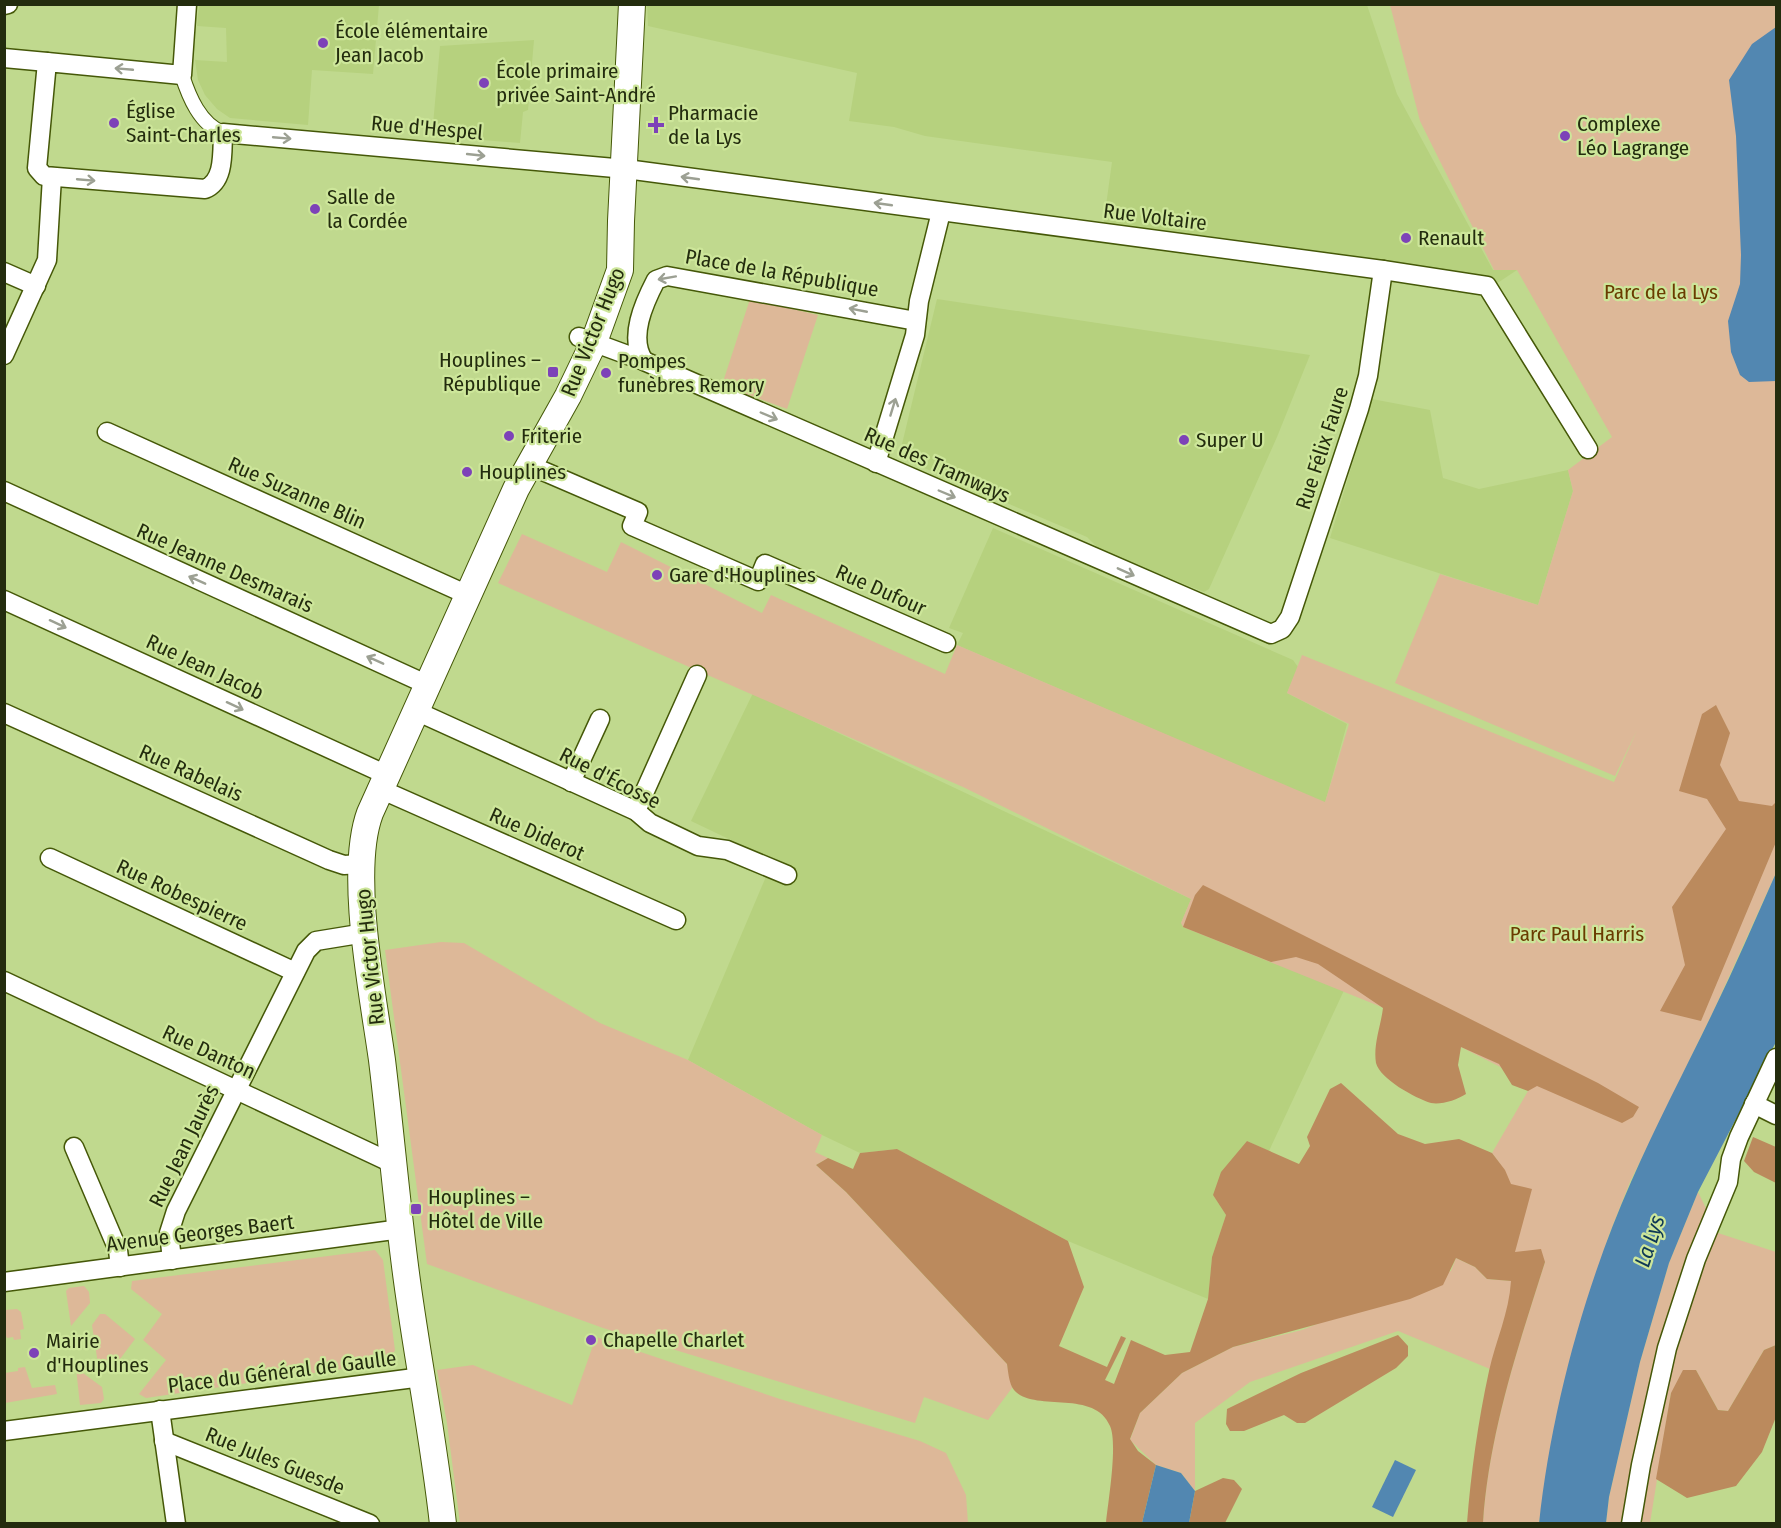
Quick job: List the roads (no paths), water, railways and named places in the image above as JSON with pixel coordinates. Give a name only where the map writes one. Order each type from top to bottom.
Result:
[{"type":"main road","name":"Rue Victor Hugo","points":[[443,1524],[423,1377],[407,1282],[365,933],[361,864],[365,825],[468,595],[529,465],[549,428],[561,379],[586,340],[597,289],[623,196],[632,4]]},
{"type":"street","points":[[47,62],[37,168],[44,176],[205,189],[212,186],[219,175],[223,133],[202,117],[182,75],[187,4]]},
{"type":"street","points":[[4,58],[182,75]]},
{"type":"street","name":"Rue d'Hespel","points":[[223,133],[626,169]]},
{"type":"street","name":"Rue Voltaire","points":[[626,169],[1383,270],[1487,286],[1588,449]]},
{"type":"street","points":[[4,355],[48,260],[52,177]]},
{"type":"street","points":[[876,463],[915,335],[916,321],[941,212]]},
{"type":"street","name":"Rue Félix Faure","points":[[1277,632],[1290,617],[1368,376],[1383,270]]},
{"type":"street","points":[[4,272],[36,286]]},
{"type":"street","name":"Place de la République","points":[[644,361],[636,348],[637,331],[656,280],[667,276],[916,321]]},
{"type":"street","name":"Rue des Tramways","points":[[586,340],[644,361],[1262,632],[1277,632]]},
{"type":"street","name":"Rue Suzanne Blin","points":[[107,432],[468,595]]},
{"type":"street","name":"Rue Dufour","points":[[529,465],[638,512],[632,526],[758,581],[765,564],[946,643]]},
{"type":"street","name":"Rue Jeanne Desmarais","points":[[4,491],[428,685]]},
{"type":"street","name":"Rue Jean Jacob","points":[[4,600],[384,782]]},
{"type":"street","points":[[636,812],[697,675]]},
{"type":"street","name":"Rue d'Écosse","points":[[416,711],[636,812],[650,823],[698,846],[727,850],[787,875]]},
{"type":"street","name":"Rue Rabelais","points":[[4,713],[329,860],[344,865],[361,864]]},
{"type":"street","points":[[571,782],[600,719]]},
{"type":"street","name":"Rue Diderot","points":[[384,782],[676,920]]},
{"type":"street","name":"Rue Robespierre","points":[[50,858],[295,972]]},
{"type":"street","name":"Rue Jean Jaurès","points":[[172,1260],[169,1233],[171,1223],[306,951],[316,941],[365,933]]},
{"type":"street","name":"Rue Danton","points":[[4,981],[394,1164]]},
{"type":"street","points":[[1631,1524],[1641,1465],[1667,1348],[1696,1259],[1728,1182],[1731,1159],[1776,1058]]},
{"type":"street","points":[[1754,1104],[1776,1113]]},
{"type":"street","points":[[74,1148],[117,1250],[120,1267]]},
{"type":"street","name":"Avenue Georges Baert","points":[[4,1282],[401,1229]]},
{"type":"street","name":"Place du Général de Gaulle","points":[[4,1431],[423,1377]]},
{"type":"street","points":[[160,1410],[176,1524]]},
{"type":"street","name":"Rue Jules Guesde","points":[[164,1441],[370,1524]]},
{"type":"water","points":[[1776,27],[1776,381],[1749,382],[1740,375],[1731,352],[1728,321],[1740,284],[1741,255],[1736,136],[1729,80],[1752,44]]},
{"type":"water","name":"La Lys","points":[[1776,873],[1776,1042],[1698,1192],[1669,1263],[1640,1362],[1609,1497],[1606,1523],[1539,1524],[1561,1393],[1599,1263],[1614,1222],[1660,1119],[1720,996]]},
{"type":"water","points":[[1395,1460],[1416,1470],[1393,1517],[1372,1507]]},
{"type":"water","points":[[1156,1465],[1181,1473],[1195,1491],[1189,1523],[1142,1523]]},
{"type":"place","name":"École élémentaire Jean Jacob","points":[[323,43]]},
{"type":"place","name":"École primaire privée Saint-André","points":[[484,83]]},
{"type":"place","name":"Église Saint-Charles","points":[[114,123]]},
{"type":"place","name":"Pharmacie de la Lys","points":[[656,125]]},
{"type":"place","name":"Complexe Léo Lagrange","points":[[1565,136]]},
{"type":"place","name":"Salle de la Cordée","points":[[315,209]]},
{"type":"place","name":"Renault","points":[[1406,238]]},
{"type":"place","name":"Houplines – République","points":[[553,372]]},
{"type":"place","name":"Pompes funèbres Remory","points":[[606,373]]},
{"type":"place","name":"Friterie","points":[[509,436]]},
{"type":"place","name":"Super U","points":[[1184,440]]},
{"type":"place","name":"Houplines","points":[[467,472]]},
{"type":"place","name":"Gare d'Houplines","points":[[657,575]]},
{"type":"place","name":"Houplines – Hôtel de Ville","points":[[416,1209]]},
{"type":"place","name":"Chapelle Charlet","points":[[591,1340]]},
{"type":"place","name":"Mairie d'Houplines","points":[[34,1353]]},
{"type":"park label","name":"Parc de la Lys","points":[[1661,292]]},
{"type":"park label","name":"Parc Paul Harris","points":[[1577,934]]}]
